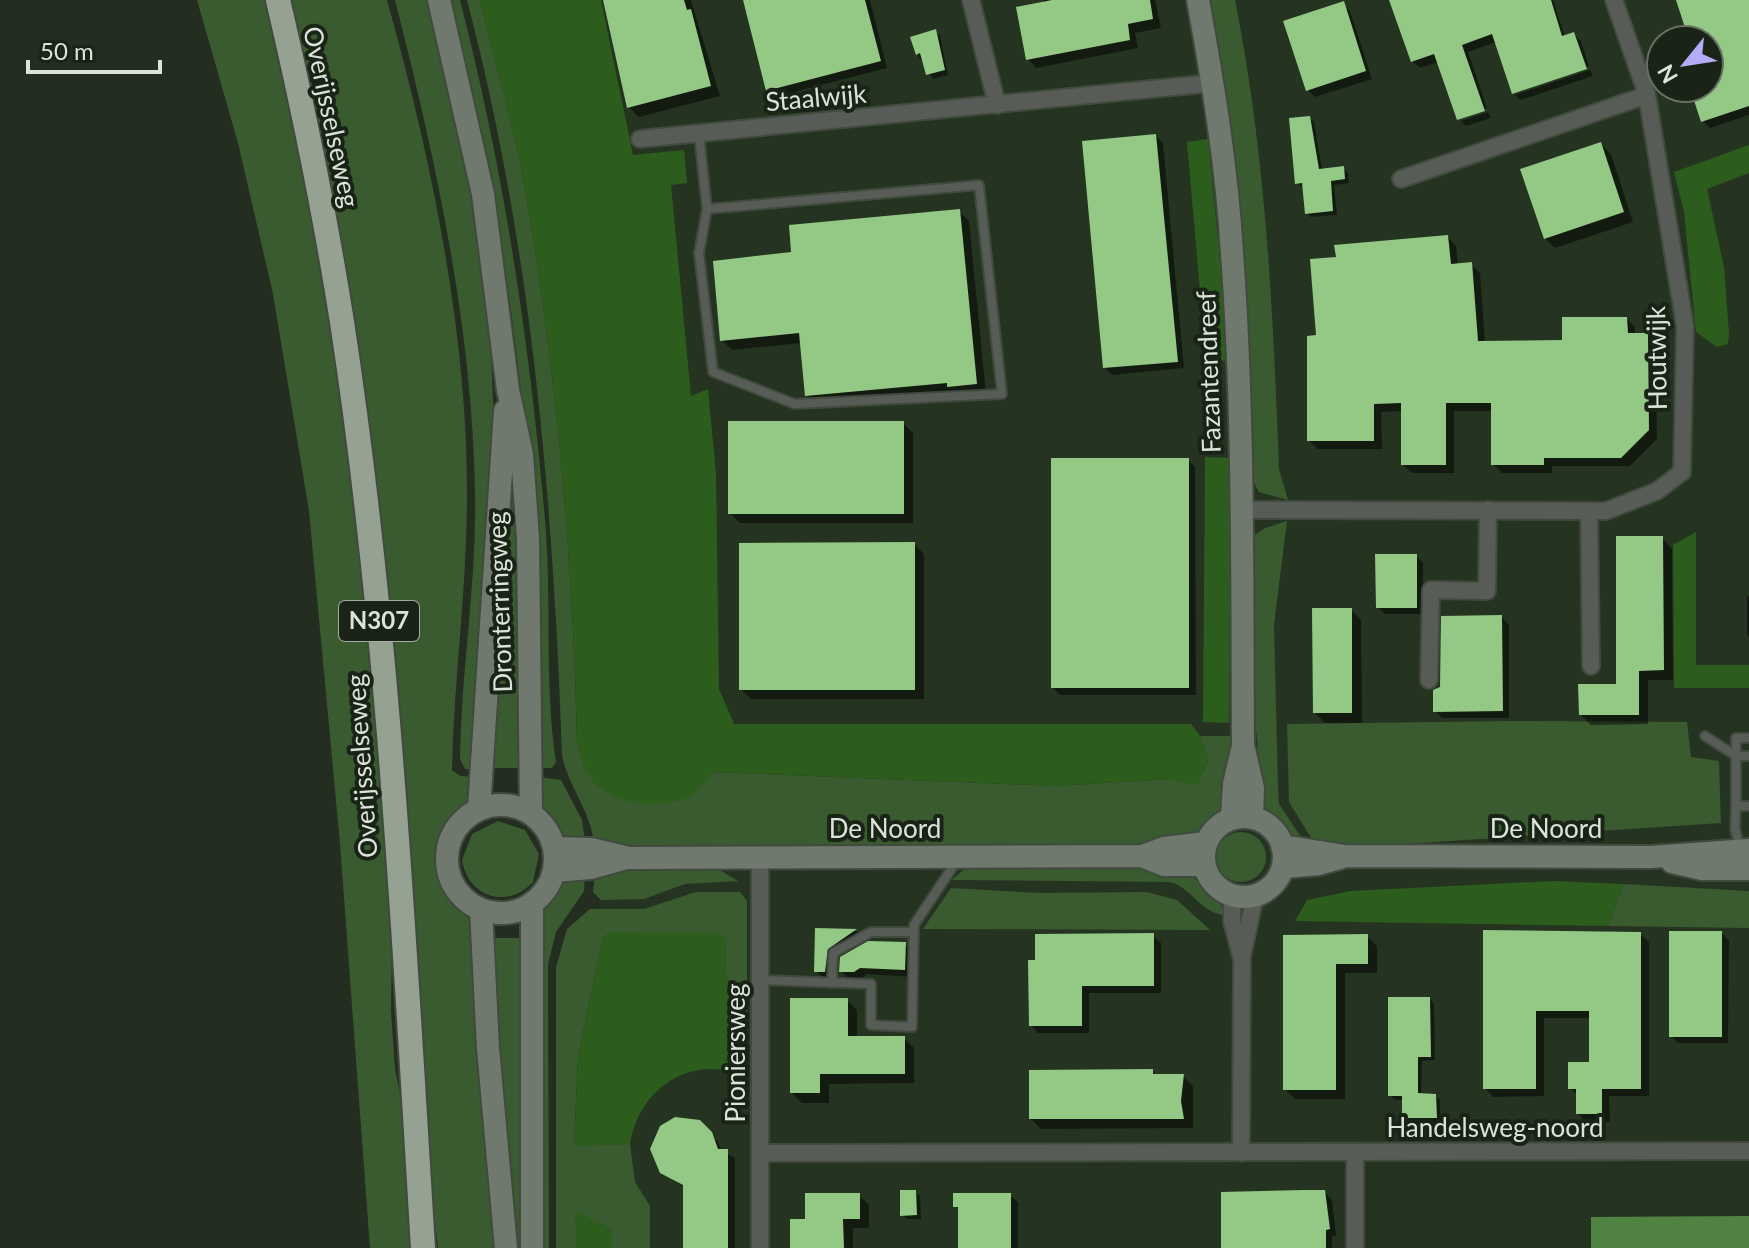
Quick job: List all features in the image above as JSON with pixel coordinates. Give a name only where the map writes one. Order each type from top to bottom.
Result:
[{"type":"highway","name":"Overijsselseweg","points":[[278,0],[313,154],[363,478],[381,638],[423,1248]]},
{"type":"main road","name":"Dronterringweg","points":[[439,0],[483,194],[508,390],[522,454],[528,539],[531,814]]},
{"type":"main road","name":"Fazantendreef","points":[[1198,0],[1213,83],[1232,250],[1242,510],[1243,745],[1253,788],[1242,818]]},
{"type":"main road","name":"Dronterringweg","points":[[479,809],[508,390]]},
{"type":"main road","points":[[497,805],[515,807],[531,814],[550,835],[554,860],[542,894],[532,903],[507,913],[481,909],[469,903],[453,884],[447,860],[452,835],[468,816],[479,809],[497,805]]},
{"type":"main road","points":[[1242,818],[1268,825],[1282,857],[1275,882],[1243,896],[1214,884],[1205,854],[1213,830],[1242,818]]},
{"type":"main road","name":"De Noord","points":[[554,860],[591,849],[629,858],[1142,856],[1164,865],[1205,854]]},
{"type":"main road","name":"De Noord","points":[[1282,857],[1319,864],[1345,856],[1747,858]]},
{"type":"main road","points":[[532,903],[532,1248]]},
{"type":"main road","points":[[481,909],[488,1048],[506,1248]]},
{"type":"street","points":[[971,0],[997,105]]},
{"type":"street","name":"Houtwijk","points":[[1614,0],[1645,89]]},
{"type":"street","name":"Staalwijk","points":[[640,139],[1213,83]]},
{"type":"street","points":[[1401,179],[1645,96]]},
{"type":"street","name":"Houtwijk","points":[[1242,510],[1606,511],[1657,491],[1682,472],[1685,326],[1648,104]]},
{"type":"street","points":[[1429,680],[1431,590],[1487,591],[1488,510]]},
{"type":"street","points":[[1589,511],[1591,666]]},
{"type":"street","name":"Pioniersweg","points":[[760,858],[760,1248]]},
{"type":"street","points":[[1241,1153],[1242,957],[1232,922],[1243,896]]},
{"type":"street","name":"Handelsweg-noord","points":[[760,1153],[1749,1151]]},
{"type":"street","points":[[1355,1152],[1355,1248]]},
{"type":"lane","points":[[699,134],[707,209],[699,253],[713,372],[795,404],[1002,394],[979,185],[707,209]]},
{"type":"lane","points":[[1705,736],[1736,756],[1749,756]]},
{"type":"lane","points":[[1747,858],[1735,829],[1736,738],[1749,738]]},
{"type":"lane","points":[[1736,806],[1749,806]]},
{"type":"lane","points":[[760,980],[871,984],[871,1025],[912,1027],[914,925],[960,857]]},
{"type":"lane","points":[[832,983],[833,953],[871,932],[914,932]]},
{"type":"shaded area","points":[[197,0],[267,0],[311,207],[340,387],[361,568],[392,930],[391,1010],[395,1069],[405,1118],[413,1248],[370,1248],[340,844],[309,511],[273,294],[238,143]]},
{"type":"shaded area","points":[[291,0],[387,0],[418,121],[444,246],[461,373],[467,497],[452,770],[460,776],[474,777],[470,801],[448,834],[439,860],[444,883],[473,925],[502,1248],[438,1248],[422,1076],[396,688],[375,490],[331,195]]},
{"type":"shaded area","points":[[395,0],[428,0],[469,184],[491,350],[494,425],[474,769],[465,769],[460,759],[475,525],[467,367],[438,182]]},
{"type":"shaded area","points":[[449,0],[460,0],[490,128],[532,389],[547,550],[550,702],[556,762],[552,768],[538,768],[532,552],[524,423],[512,316],[485,157]]},
{"type":"shaded area","points":[[467,0],[480,0],[515,137],[535,252],[561,461],[572,600],[577,740],[696,791],[713,772],[1056,786],[1169,779],[1197,784],[1208,761],[1200,736],[1231,736],[1227,793],[1222,809],[1213,822],[1201,831],[1169,841],[1103,847],[655,848],[594,842],[562,755],[552,564],[536,375],[508,187]]},
{"type":"shaded area","points":[[480,0],[601,0],[633,155],[684,150],[687,183],[671,185],[691,396],[708,389],[716,474],[719,689],[734,724],[1191,724],[1200,736],[1208,761],[1197,785],[1169,779],[1056,786],[714,772],[697,791],[685,798],[643,804],[615,797],[593,781],[584,767],[577,740],[572,600],[561,461],[535,252],[515,137]]},
{"type":"shaded area","points":[[491,0],[1749,0],[1749,1248],[578,1248],[601,951],[596,759]]},
{"type":"shaded area","points":[[1210,0],[1235,0],[1246,58],[1266,233],[1279,469],[1288,500],[1259,492],[1251,477],[1229,129]]},
{"type":"shaded area","points":[[1208,139],[1230,361],[1206,360],[1187,142]]},
{"type":"shaded area","points":[[1749,145],[1749,173],[1707,189],[1724,267],[1729,334],[1728,344],[1717,347],[1696,332],[1684,212],[1674,172]]},
{"type":"shaded area","points":[[515,450],[525,768],[487,768],[507,451]]},
{"type":"shaded area","points":[[1205,457],[1231,458],[1229,723],[1203,722]]},
{"type":"shaded area","points":[[1287,521],[1274,625],[1278,787],[1279,804],[1303,840],[1294,840],[1263,805],[1251,675],[1252,537],[1265,528]]},
{"type":"shaded area","points":[[1696,532],[1696,665],[1749,665],[1749,688],[1674,688],[1673,545]]},
{"type":"shaded area","points":[[1687,722],[1691,757],[1719,761],[1721,823],[1359,847],[1313,841],[1289,802],[1287,724]]},
{"type":"shaded area","points":[[539,777],[561,780],[582,820],[585,841],[561,834],[547,821]]},
{"type":"shaded area","points":[[498,821],[525,830],[539,854],[533,882],[512,896],[501,897],[480,891],[466,873],[462,860],[472,834]]},
{"type":"shaded area","points":[[1241,832],[1259,839],[1266,857],[1259,875],[1241,882],[1223,875],[1216,857],[1223,839]]},
{"type":"shaded area","points":[[657,868],[718,869],[738,881],[685,884],[644,899],[601,900],[593,892],[595,874]]},
{"type":"shaded area","points":[[974,868],[1157,869],[1192,877],[1207,886],[1218,898],[1224,915],[1209,910],[1184,889],[1170,882],[952,880],[963,870]]},
{"type":"shaded area","points":[[585,875],[584,891],[556,932],[548,965],[549,1248],[538,1248],[541,911],[563,881]]},
{"type":"shaded area","points":[[1552,881],[1623,884],[1608,926],[1295,921],[1307,900],[1351,891]]},
{"type":"shaded area","points":[[1623,884],[1749,891],[1749,928],[1608,926]]},
{"type":"shaded area","points":[[951,888],[1040,893],[1147,892],[1177,900],[1210,930],[923,929]]},
{"type":"shaded area","points":[[696,892],[740,892],[747,901],[747,1076],[734,1072],[729,1052],[725,940],[603,937],[578,1057],[574,1145],[630,1144],[635,1182],[650,1206],[650,1248],[612,1248],[612,1230],[576,1212],[576,1248],[556,1248],[556,967],[567,929],[590,909],[644,909]]},
{"type":"shaded area","points":[[609,932],[719,933],[725,939],[729,1052],[734,1072],[697,1070],[666,1084],[642,1109],[630,1144],[574,1146],[578,1057],[603,937]]},
{"type":"shaded area","points":[[489,938],[526,938],[526,1248],[513,1248]]},
{"type":"shaded area","points":[[575,1211],[612,1230],[612,1248],[576,1248]]},
{"type":"shaded area","points":[[1749,1216],[1749,1248],[1591,1248],[1591,1217]]},
{"type":"building","points":[[603,0],[684,0],[687,10],[691,9],[711,86],[627,108]]},
{"type":"building","points":[[743,0],[865,0],[881,61],[766,91]]},
{"type":"building","points":[[1052,0],[1150,0],[1153,19],[1128,24],[1130,40],[1026,60],[1016,7]]},
{"type":"building","points":[[1389,0],[1551,0],[1562,36],[1574,32],[1587,69],[1512,94],[1492,34],[1462,45],[1485,111],[1457,120],[1434,54],[1411,62]]},
{"type":"building","points":[[1676,0],[1749,0],[1749,106],[1701,122],[1695,104],[1725,104],[1725,24],[1684,24]]},
{"type":"building","points":[[1344,1],[1366,71],[1306,91],[1283,21]]},
{"type":"building","points":[[936,29],[945,70],[926,75],[920,53],[916,55],[910,37]]},
{"type":"building","points":[[1310,116],[1319,169],[1344,166],[1345,179],[1331,181],[1333,211],[1305,214],[1302,183],[1295,184],[1289,118]]},
{"type":"building","points":[[1156,134],[1178,362],[1103,368],[1082,141]]},
{"type":"building","points":[[1601,142],[1624,212],[1544,239],[1520,169]]},
{"type":"building","points":[[960,209],[977,384],[947,387],[947,383],[805,396],[799,333],[720,341],[713,261],[791,252],[789,225]]},
{"type":"building","points":[[1448,235],[1451,264],[1472,262],[1478,341],[1562,340],[1562,317],[1627,317],[1628,333],[1648,333],[1649,430],[1621,458],[1544,458],[1544,465],[1491,465],[1491,403],[1446,403],[1446,465],[1401,465],[1401,403],[1374,404],[1374,441],[1307,441],[1307,336],[1316,335],[1310,259],[1336,257],[1334,245]]},
{"type":"building","points":[[728,421],[904,421],[904,514],[728,514]]},
{"type":"building","points":[[1051,458],[1189,458],[1189,688],[1051,688]]},
{"type":"building","points":[[1616,536],[1663,536],[1664,670],[1639,671],[1639,715],[1579,715],[1578,684],[1616,684]]},
{"type":"building","points":[[915,542],[915,690],[739,690],[739,543]]},
{"type":"building","points":[[1375,554],[1417,554],[1417,608],[1376,608]]},
{"type":"building","points":[[1312,608],[1352,608],[1352,713],[1313,713]]},
{"type":"building","points":[[1502,615],[1503,711],[1433,712],[1433,690],[1440,687],[1441,616]]},
{"type":"building","points":[[815,928],[857,929],[828,949],[825,972],[814,972]]},
{"type":"building","points":[[1483,930],[1641,932],[1641,1089],[1602,1089],[1602,1114],[1576,1114],[1576,1089],[1568,1089],[1568,1062],[1589,1062],[1589,1011],[1536,1011],[1536,1089],[1483,1089]]},
{"type":"building","points":[[1669,931],[1722,931],[1722,1037],[1669,1037]]},
{"type":"building","points":[[1154,933],[1154,986],[1082,986],[1082,1026],[1029,1026],[1028,960],[1035,960],[1035,934]]},
{"type":"building","points":[[1368,934],[1368,964],[1336,964],[1336,1090],[1283,1090],[1283,935]]},
{"type":"building","points":[[868,941],[906,942],[905,970],[860,968],[854,972],[839,972],[840,957]]},
{"type":"building","points":[[1388,997],[1430,997],[1431,1057],[1418,1057],[1418,1093],[1436,1094],[1437,1118],[1402,1118],[1402,1096],[1388,1096]]},
{"type":"building","points":[[790,998],[848,998],[848,1036],[905,1036],[905,1074],[820,1074],[820,1093],[790,1093]]},
{"type":"building","points":[[1153,1069],[1153,1074],[1184,1074],[1181,1101],[1184,1119],[1029,1119],[1029,1070]]},
{"type":"building","points":[[675,1117],[700,1120],[712,1132],[718,1149],[728,1149],[728,1248],[683,1248],[683,1185],[660,1173],[650,1149],[660,1126]]},
{"type":"building","points":[[900,1190],[916,1190],[917,1215],[900,1216]]},
{"type":"building","points":[[1325,1190],[1330,1229],[1326,1230],[1326,1248],[1221,1248],[1221,1192]]},
{"type":"building","points":[[805,1193],[860,1193],[860,1219],[843,1219],[844,1248],[790,1248],[790,1219],[805,1219]]},
{"type":"building","points":[[953,1193],[1011,1193],[1011,1248],[958,1248],[958,1207],[953,1207]]}]
